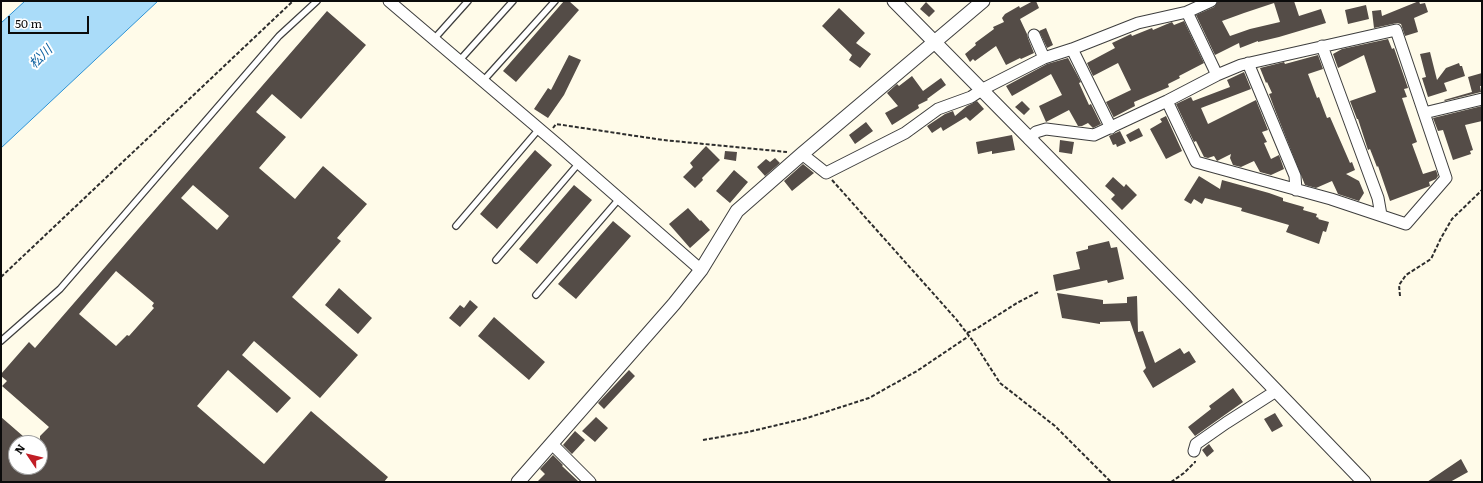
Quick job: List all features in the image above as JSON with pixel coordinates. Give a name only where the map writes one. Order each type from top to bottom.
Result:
[{"type":"street","points":[[389,1],[579,163],[701,270]]},
{"type":"street","points":[[894,1],[1185,296],[1364,482]]},
{"type":"street","points":[[518,482],[674,304],[701,270],[737,211],[799,156],[983,1]]},
{"type":"street","points":[[799,156],[826,173],[905,133],[938,109],[971,96],[1044,58],[1072,49],[1138,23],[1187,12],[1211,1]]},
{"type":"street","points":[[1187,12],[1217,75]]},
{"type":"street","points":[[1029,139],[1036,132],[1046,129],[1094,135],[1168,101],[1217,75],[1241,65],[1396,30],[1446,178],[1406,224],[1381,215],[1196,162],[1168,101]]},
{"type":"street","points":[[1034,35],[1044,58]]},
{"type":"street","points":[[1322,46],[1378,198],[1381,215]]},
{"type":"street","points":[[1072,49],[1111,128]]},
{"type":"street","points":[[1248,63],[1295,176],[1296,190]]},
{"type":"street","points":[[1424,113],[1482,99]]},
{"type":"street","points":[[1194,451],[1196,444],[1276,391]]},
{"type":"street","points":[[552,444],[590,482]]},
{"type":"lane","points":[[1,341],[60,290],[279,36],[317,1]]},
{"type":"lane","points":[[434,39],[468,1]]},
{"type":"lane","points":[[459,61],[513,1]]},
{"type":"lane","points":[[483,81],[555,1]]},
{"type":"lane","points":[[456,226],[543,132]]},
{"type":"lane","points":[[496,260],[579,163]]},
{"type":"lane","points":[[536,295],[619,198]]},
{"type":"path","points":[[1,277],[292,1]]},
{"type":"path","points":[[543,132],[556,124],[663,140],[790,153],[799,156]]},
{"type":"path","points":[[826,173],[956,319],[1000,382],[1055,426],[1112,482]]},
{"type":"path","points":[[1400,296],[1399,285],[1406,275],[1431,259],[1452,219],[1482,190]]},
{"type":"path","points":[[967,333],[1038,292]]},
{"type":"path","points":[[703,440],[748,432],[807,418],[869,398],[917,371],[969,336]]},
{"type":"path","points":[[1171,482],[1184,473],[1195,462],[1194,451]]},
{"type":"water","name":"松川","points":[[25,1],[158,1],[1,148],[1,23]]},
{"type":"building","points":[[564,1],[569,1],[579,10],[516,82],[503,71]]},
{"type":"building","points":[[1033,1],[1036,1],[1039,8],[1020,19],[1034,53],[1006,65],[996,46],[975,61],[973,59],[970,62],[965,54],[976,45],[975,43],[994,29],[993,27],[1004,22],[1002,18],[1005,14],[1019,6],[1020,8]]},
{"type":"building","points":[[1218,1],[1294,1],[1299,16],[1321,9],[1326,23],[1279,37],[1258,41],[1240,48],[1239,43],[1215,55],[1196,15],[1214,7]],"holes":[[[1274,3],[1280,22],[1250,29],[1230,36],[1222,21]]]},
{"type":"building","points":[[1419,1],[1420,4],[1425,3],[1428,12],[1414,18],[1418,32],[1405,36],[1401,24],[1397,23],[1374,28],[1372,11],[1381,10],[1382,16]]},
{"type":"building","points":[[926,2],[935,11],[929,17],[920,9]]},
{"type":"building","points":[[1366,5],[1369,19],[1348,24],[1345,10]]},
{"type":"building","points":[[839,8],[865,33],[856,43],[871,54],[860,68],[849,60],[852,55],[822,26]]},
{"type":"building","points":[[327,11],[366,45],[301,119],[272,94],[256,112],[286,137],[259,168],[295,199],[323,166],[367,204],[337,238],[341,241],[292,297],[358,355],[320,398],[254,341],[242,355],[291,398],[277,413],[228,370],[197,406],[264,464],[311,411],[388,477],[384,482],[1,482],[1,417],[22,435],[8,435],[8,475],[48,475],[48,435],[41,435],[49,427],[2,386],[7,381],[1,376],[1,374],[29,342],[35,348]],"holes":[[[193,185],[229,216],[217,230],[181,198]],[[116,271],[154,303],[152,306],[154,308],[129,336],[127,335],[116,346],[79,314]]]},
{"type":"building","points":[[1184,21],[1204,63],[1179,76],[1180,78],[1168,84],[1169,87],[1134,102],[1135,106],[1114,118],[1106,102],[1131,90],[1118,63],[1093,76],[1087,63],[1115,48],[1112,43],[1131,34],[1132,36],[1152,28],[1153,30],[1172,22],[1174,25]]},
{"type":"building","points":[[1046,28],[1053,45],[1047,48],[1039,31]]},
{"type":"building","points":[[1388,39],[1392,49],[1394,48],[1408,88],[1404,89],[1407,97],[1402,98],[1417,142],[1412,144],[1423,174],[1436,170],[1438,176],[1436,179],[1429,182],[1430,186],[1390,201],[1378,166],[1377,167],[1370,149],[1368,150],[1358,119],[1350,101],[1376,92],[1364,55],[1338,68],[1333,54],[1342,49]]},
{"type":"building","points":[[1430,52],[1437,80],[1446,68],[1459,63],[1460,66],[1462,66],[1465,76],[1444,83],[1447,91],[1428,97],[1422,78],[1426,77],[1420,54]]},
{"type":"building","points":[[569,55],[581,60],[564,95],[548,118],[534,109],[548,88],[551,90]]},
{"type":"building","points":[[1318,55],[1323,69],[1308,74],[1317,98],[1319,97],[1327,118],[1330,117],[1350,163],[1352,162],[1355,170],[1346,174],[1359,181],[1364,193],[1359,201],[1338,194],[1332,181],[1316,188],[1305,185],[1269,94],[1272,93],[1260,68],[1284,62],[1285,64]]},
{"type":"building","points":[[1068,58],[1081,82],[1079,83],[1089,105],[1091,104],[1101,124],[1093,128],[1088,123],[1078,126],[1069,110],[1046,122],[1039,106],[1062,95],[1051,74],[1012,96],[1006,86],[1047,64]]},
{"type":"building","points":[[1244,72],[1251,89],[1201,108],[1208,124],[1256,100],[1268,130],[1262,132],[1267,142],[1264,143],[1271,159],[1279,155],[1284,169],[1271,175],[1260,172],[1254,161],[1241,167],[1233,165],[1230,158],[1231,154],[1217,161],[1214,156],[1208,158],[1204,157],[1196,141],[1194,142],[1176,104],[1191,97],[1193,101],[1230,87],[1227,80]]},
{"type":"building","points":[[1482,73],[1482,86],[1480,86],[1481,92],[1444,100],[1472,92],[1468,77]]},
{"type":"building","points":[[912,76],[923,91],[941,78],[946,85],[927,99],[928,100],[918,105],[919,108],[892,125],[885,113],[898,106],[887,93],[897,84],[899,86]]},
{"type":"building","points":[[977,101],[984,109],[970,121],[966,117],[943,131],[941,127],[932,133],[927,126],[945,114],[953,111],[955,116],[967,106]]},
{"type":"building","points":[[1022,101],[1030,109],[1024,115],[1015,107]]},
{"type":"building","points":[[1482,106],[1482,121],[1465,125],[1473,150],[1470,151],[1471,154],[1453,160],[1443,130],[1438,131],[1433,118]]},
{"type":"building","points":[[1166,116],[1182,151],[1166,159],[1150,129],[1162,122],[1160,119]]},
{"type":"building","points":[[866,122],[873,131],[855,144],[849,135]]},
{"type":"building","points":[[1139,128],[1143,136],[1130,142],[1126,135]]},
{"type":"building","points":[[1120,131],[1126,143],[1117,147],[1116,144],[1113,145],[1109,136]]},
{"type":"building","points":[[1012,135],[1015,150],[992,154],[992,151],[978,154],[976,142]]},
{"type":"building","points":[[1060,140],[1074,142],[1072,154],[1059,152]]},
{"type":"building","points":[[706,146],[720,160],[702,178],[703,180],[695,188],[683,177],[693,167],[690,163]]},
{"type":"building","points":[[535,150],[552,165],[497,229],[480,214]]},
{"type":"building","points":[[725,151],[737,152],[736,161],[724,159]]},
{"type":"building","points":[[775,158],[780,163],[765,176],[757,167],[766,159],[770,162]]},
{"type":"building","points":[[803,164],[814,173],[792,191],[784,181]]},
{"type":"building","points":[[734,170],[748,182],[730,203],[716,191]]},
{"type":"building","points":[[1199,176],[1220,189],[1222,180],[1269,193],[1283,198],[1283,201],[1304,207],[1303,210],[1317,214],[1316,217],[1319,218],[1318,219],[1329,222],[1326,232],[1323,231],[1319,244],[1286,232],[1289,225],[1241,211],[1242,208],[1205,198],[1202,204],[1194,199],[1191,204],[1184,200]]},
{"type":"building","points":[[1113,177],[1124,187],[1126,184],[1137,195],[1122,210],[1111,199],[1115,195],[1105,186]]},
{"type":"building","points":[[574,185],[592,200],[537,264],[519,249]]},
{"type":"building","points":[[688,208],[710,230],[690,248],[669,224]]},
{"type":"building","points":[[613,221],[631,236],[576,299],[558,284]]},
{"type":"building","points":[[1109,241],[1111,248],[1117,247],[1124,279],[1108,283],[1107,280],[1056,291],[1053,275],[1080,269],[1076,252],[1088,249],[1088,246]]},
{"type":"building","points":[[339,288],[372,318],[358,334],[325,305]]},
{"type":"building","points":[[1057,293],[1103,300],[1103,304],[1127,303],[1127,297],[1137,296],[1138,332],[1143,331],[1155,363],[1180,348],[1184,354],[1189,351],[1196,362],[1153,388],[1143,371],[1146,368],[1130,321],[1100,322],[1100,324],[1062,318]]},
{"type":"building","points":[[470,300],[478,307],[460,327],[449,318],[460,305],[464,308]]},
{"type":"building","points":[[494,317],[545,362],[529,380],[478,336]]},
{"type":"building","points":[[629,370],[635,376],[604,409],[598,403]]},
{"type":"building","points":[[1233,388],[1243,402],[1195,436],[1188,427],[1211,409],[1209,406]]},
{"type":"building","points":[[1275,413],[1283,426],[1272,432],[1264,419]]},
{"type":"building","points":[[596,417],[608,428],[595,442],[582,431]]},
{"type":"building","points":[[575,431],[585,440],[572,454],[563,445]]},
{"type":"building","points":[[1209,444],[1214,451],[1207,457],[1202,450]]},
{"type":"building","points":[[553,455],[579,482],[537,482],[545,474],[540,469]]},
{"type":"building","points":[[1461,459],[1468,472],[1450,482],[1427,482]]}]
